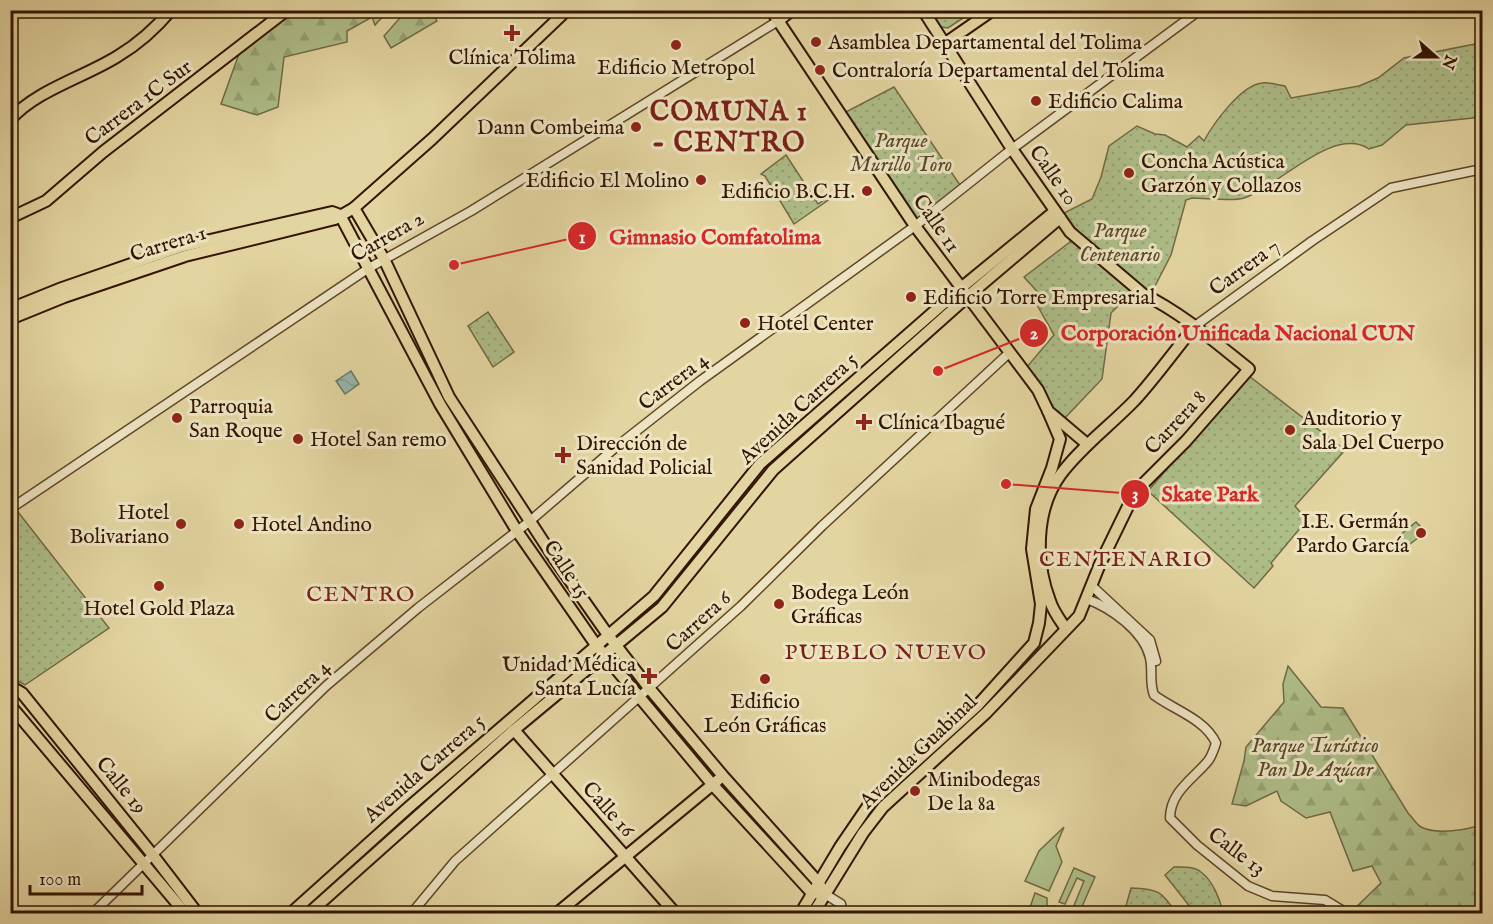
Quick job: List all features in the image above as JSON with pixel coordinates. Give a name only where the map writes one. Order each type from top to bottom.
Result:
[{"type":"main road","points":[[10,120],[36,98],[119,56],[157,26],[171,10]]},
{"type":"main road","name":"Carrera 1C Sur","points":[[10,218],[46,201],[103,152],[286,10]]},
{"type":"main road","name":"Carrera 1","points":[[10,319],[64,297],[186,256],[335,219],[354,208],[432,140],[567,10]]},
{"type":"main road","name":"Calle 11","points":[[771,10],[915,226],[1038,390],[1048,411],[1087,444]]},
{"type":"main road","name":"Carrera 2","points":[[778,21],[792,10]]},
{"type":"main road","name":"Calle 10","points":[[922,10],[1012,149],[1057,214],[1076,237],[1139,291],[1195,326],[1249,369]]},
{"type":"main road","points":[[944,44],[993,10]]},
{"type":"main road","name":"Calle 15","points":[[354,208],[384,259],[449,397],[608,635],[649,688],[723,776],[818,882],[825,894]]},
{"type":"main road","name":"Carrera 1","points":[[10,309],[62,288],[180,247],[332,212],[340,215]]},
{"type":"main road","name":"Avenida Carrera 5","points":[[290,914],[654,596],[760,464],[1057,214]]},
{"type":"main road","name":"Calle 15","points":[[340,215],[440,404],[517,531],[596,645],[712,784],[812,893],[825,894]]},
{"type":"main road","name":"Avenida Carrera 5","points":[[308,914],[514,730],[617,647],[662,607],[773,471],[964,293]]},
{"type":"main road","name":"Carrera 7","points":[[1066,629],[1045,603],[1039,554],[1044,513],[1060,476],[1087,444],[1135,400],[1195,326]]},
{"type":"main road","name":"Carrera 8","points":[[1066,629],[1079,616],[1135,492],[1186,441],[1249,369]]},
{"type":"main road","points":[[1045,603],[1032,549],[1036,509],[1052,468],[1060,439],[1048,411]]},
{"type":"main road","name":"Avenida Guabinal","points":[[800,914],[818,882],[870,803],[978,705],[1034,643],[1045,603]]},
{"type":"main road","name":"Avenida Guabinal","points":[[813,914],[863,833],[883,807],[986,712],[1066,629]]},
{"type":"main road","name":"Calle 19","points":[[10,686],[22,693],[149,861]]},
{"type":"main road","name":"Calle 19","points":[[10,705],[90,802],[198,914]]},
{"type":"main road","name":"Calle 16","points":[[514,730],[676,914]]},
{"type":"main road","points":[[556,914],[723,776]]},
{"type":"main road","points":[[149,861],[159,885],[184,914]]},
{"type":"main road","points":[[282,914],[303,894],[315,890]]},
{"type":"street","name":"Carrera 4","points":[[92,914],[149,861],[326,686],[418,608],[530,521],[616,447],[700,381],[915,226],[1012,149],[1200,10]]},
{"type":"street","name":"Carrera 2","points":[[10,509],[369,267],[471,211],[778,21]]},
{"type":"street","name":"Carrera 7","points":[[1195,326],[1312,241],[1391,188],[1482,169]]},
{"type":"street","name":"Carrera 6","points":[[411,914],[455,861],[741,606],[822,526],[1009,353]]},
{"type":"street","points":[[1092,586],[1150,640],[1157,669],[1151,688]]},
{"type":"street","points":[[1087,599],[1101,604],[1116,615],[1144,643],[1149,656],[1151,688]]},
{"type":"street","name":"Calle 13","points":[[1151,688],[1154,695],[1166,704],[1202,724],[1211,733],[1216,743],[1210,759],[1175,796],[1170,807],[1170,818],[1197,845],[1248,886],[1272,896],[1325,900],[1348,914]]},
{"type":"street","name":"Calle 15","points":[[825,894],[842,909]]},
{"type":"green space","points":[[293,11],[388,11],[375,25],[372,17],[347,31],[347,42],[284,57],[278,107],[257,115],[221,104],[240,51]]},
{"type":"green space","points":[[406,11],[432,11],[437,21],[391,48],[384,36]]},
{"type":"green space","points":[[929,11],[974,11],[948,28],[941,27]]},
{"type":"green space","name":"Parque Centenario","points":[[1482,40],[1482,117],[1406,125],[1382,145],[1369,149],[1355,144],[1339,145],[1306,160],[1258,192],[1244,198],[1186,200],[1171,255],[1154,288],[1151,293],[1120,304],[1111,313],[1102,379],[1062,421],[1038,390],[1026,368],[1054,335],[1037,305],[1044,299],[1024,277],[1070,242],[1070,232],[1060,218],[1064,213],[1092,199],[1101,177],[1109,146],[1137,126],[1155,134],[1165,135],[1187,147],[1199,136],[1204,141],[1228,106],[1254,85],[1271,83],[1285,86],[1291,98],[1359,86],[1378,78],[1404,58],[1475,44]]},
{"type":"green space","name":"Parque Murillo Toro","points":[[894,87],[962,188],[915,226],[840,115]]},
{"type":"green space","points":[[786,155],[818,204],[838,190],[840,192],[794,224],[765,176],[761,174]]},
{"type":"green space","points":[[488,312],[514,352],[493,367],[468,326]]},
{"type":"green space","points":[[1249,376],[1345,450],[1295,506],[1307,520],[1271,563],[1273,566],[1254,588],[1148,491]]},
{"type":"green space","points":[[18,512],[109,628],[25,685],[10,677],[10,517]]},
{"type":"green space","points":[[1416,522],[1426,532],[1406,547],[1399,536]]},
{"type":"green space","name":"Parque Turístico Pan De Azúcar","points":[[1288,666],[1321,707],[1343,708],[1408,813],[1419,826],[1443,831],[1461,830],[1482,824],[1482,913],[1353,913],[1351,912],[1381,883],[1372,866],[1353,871],[1330,812],[1306,818],[1281,801],[1277,791],[1246,806],[1232,804],[1246,747],[1284,702],[1283,684]]},
{"type":"green space","points":[[1064,827],[1056,846],[1062,862],[1049,891],[1025,881],[1039,851]]},
{"type":"green space","points":[[1174,867],[1188,867],[1201,872],[1215,891],[1223,913],[1195,913],[1165,875]]},
{"type":"green space","points":[[1074,868],[1095,877],[1080,911],[1073,908],[1084,881],[1077,878],[1065,904],[1059,902]]},
{"type":"green space","points":[[1131,888],[1148,889],[1158,893],[1167,900],[1176,913],[1124,913]]},
{"type":"green space","points":[[1035,893],[1047,898],[1047,906],[1063,910],[1062,913],[1028,913]]},
{"type":"water","points":[[351,371],[359,384],[345,394],[336,381]]},
{"type":"place","name":"Clínica Tolima","points":[[512,33]]},
{"type":"place","name":"Asamblea Departamental del Tolima","points":[[816,42]]},
{"type":"place","name":"Edificio Metropol","points":[[676,45]]},
{"type":"place","name":"Contraloría Departamental del Tolima","points":[[820,70]]},
{"type":"place","name":"Edificio Calima","points":[[1036,101]]},
{"type":"place","name":"Dann Combeima","points":[[636,127]]},
{"type":"place","name":"Concha Acústica Garzón y Collazos","points":[[1129,173]]},
{"type":"place","name":"Edificio El Molino","points":[[701,180]]},
{"type":"place","name":"Edificio B.C.H.","points":[[867,191]]},
{"type":"place","name":"Gimnasio Comfatolima","points":[[454,265]]},
{"type":"place","name":"Edificio Torre Empresarial","points":[[911,297]]},
{"type":"place","name":"Hotel Center","points":[[745,323]]},
{"type":"place","name":"Corporación Unificada Nacional CUN","points":[[938,371]]},
{"type":"place","name":"Parroquia San Roque","points":[[177,418]]},
{"type":"place","name":"Clínica Ibagué","points":[[864,422]]},
{"type":"place","name":"Auditorio y Sala Del Cuerpo","points":[[1290,430]]},
{"type":"place","name":"Hotel San remo","points":[[298,439]]},
{"type":"place","name":"Dirección de Sanidad Policial","points":[[563,455]]},
{"type":"place","name":"Skate Park","points":[[1006,484]]},
{"type":"place","name":"Hotel Bolivariano","points":[[181,524]]},
{"type":"place","name":"Hotel Andino","points":[[239,524]]},
{"type":"place","name":"I.E. Germán Pardo García","points":[[1421,533]]},
{"type":"place","name":"Hotel Gold Plaza","points":[[159,586]]},
{"type":"place","name":"Bodega León Gráficas","points":[[779,604]]},
{"type":"place","name":"Unidad Médica Santa Lucía","points":[[649,676]]},
{"type":"place","name":"Edificio León Gráficas","points":[[765,679]]},
{"type":"place","name":"Minibodegas De la 8a","points":[[915,791]]},
{"type":"district","name":"COMUNA 1 - CENTRO","points":[[729,126]]},
{"type":"district","name":"CENTENARIO","points":[[1126,558]]},
{"type":"district","name":"CENTRO","points":[[361,593]]},
{"type":"district","name":"PUEBLO NUEVO","points":[[886,651]]}]
